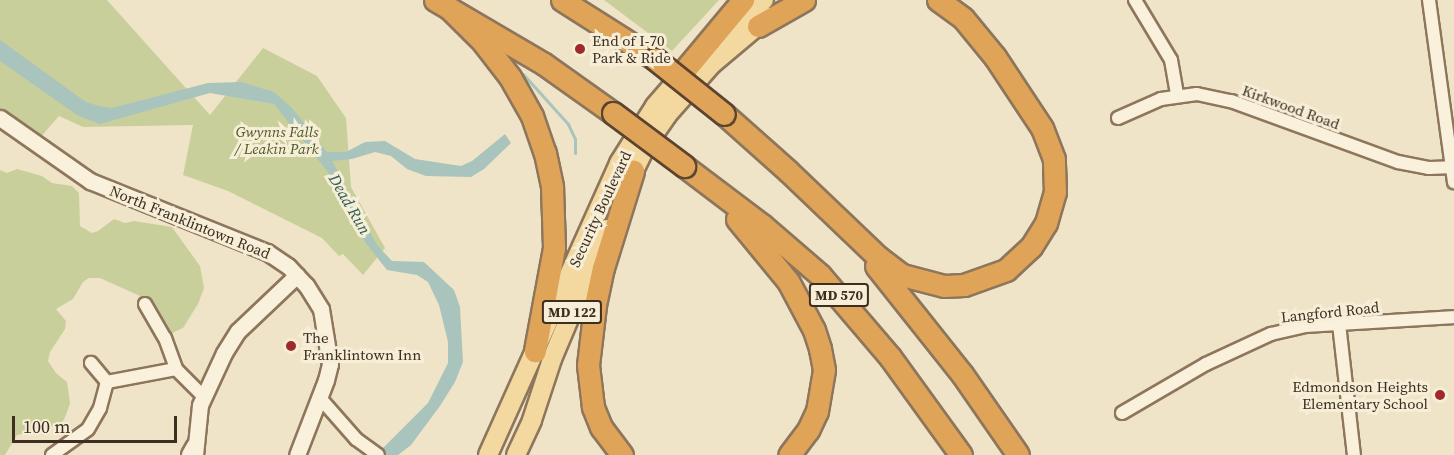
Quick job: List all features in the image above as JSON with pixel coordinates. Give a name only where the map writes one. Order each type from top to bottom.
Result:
[{"type":"highway","name":"MD 570","points":[[562,0],[655,59],[724,114],[838,220],[938,342],[1018,455]]},
{"type":"highway","points":[[585,0],[655,59]]},
{"type":"highway","points":[[678,78],[743,0]]},
{"type":"highway","points":[[758,26],[804,0]]},
{"type":"highway","points":[[838,220],[902,275],[944,286],[979,282],[1006,270],[1031,247],[1046,223],[1056,184],[1050,144],[995,57],[963,18],[938,0]]},
{"type":"highway","name":"MD 570","points":[[442,4],[544,64],[762,225],[820,275],[890,357],[961,455]]},
{"type":"highway","points":[[442,4],[483,42],[510,77],[532,116],[545,153],[552,187],[554,248],[535,351]]},
{"type":"highway","points":[[684,166],[751,233],[771,257],[788,280],[814,330],[824,370],[822,391],[808,430],[789,455]]},
{"type":"highway","points":[[622,455],[601,427],[593,407],[588,365],[595,305],[603,268],[633,171]]},
{"type":"main road","name":"Security Boulevard","points":[[488,455],[619,163],[634,136],[678,78],[764,0]]},
{"type":"main road","name":"Security Boulevard","points":[[516,455],[532,420],[552,359],[633,171],[647,144],[688,89],[712,64],[787,0]]},
{"type":"main road","points":[[522,455],[532,420]]},
{"type":"street","points":[[1135,0],[1171,60],[1178,94]]},
{"type":"street","points":[[1429,0],[1454,182]]},
{"type":"street","name":"Kirkwood Road","points":[[1118,118],[1141,106],[1178,94],[1197,94],[1231,101],[1414,166],[1453,167]]},
{"type":"street","name":"North Franklintown Road","points":[[0,118],[90,181],[250,244],[281,261],[297,275],[321,309],[330,364],[320,398],[297,455]]},
{"type":"street","points":[[193,452],[203,396],[238,331],[297,275]]},
{"type":"street","points":[[145,304],[165,338],[176,369],[203,396]]},
{"type":"street","name":"Langford Road","points":[[1122,413],[1251,341],[1288,329],[1454,318]]},
{"type":"street","points":[[1339,324],[1354,455]]},
{"type":"street","points":[[91,363],[107,382]]},
{"type":"street","points":[[107,382],[122,377],[176,369]]},
{"type":"street","points":[[52,455],[88,429],[100,408],[107,382]]},
{"type":"street","points":[[320,398],[377,454]]},
{"type":"green space","name":"Gwynns Falls / Leakin Park","points":[[0,0],[107,0],[210,115],[263,48],[317,76],[346,118],[351,187],[385,248],[363,275],[343,254],[339,256],[322,238],[228,191],[183,175],[193,125],[83,127],[59,116],[38,140],[0,110]]},
{"type":"green space","points":[[604,0],[719,0],[672,51]]},
{"type":"green space","points":[[17,169],[42,176],[52,183],[72,186],[79,193],[80,226],[92,233],[114,219],[125,223],[134,221],[172,227],[200,266],[204,288],[198,304],[183,328],[170,334],[156,309],[140,296],[100,278],[89,278],[83,282],[73,299],[56,309],[66,321],[65,329],[50,352],[48,361],[56,373],[67,382],[70,403],[66,415],[63,421],[42,431],[17,435],[5,455],[0,455],[0,170],[7,173]]},
{"type":"water","name":"Dead Run","points":[[0,40],[86,102],[99,106],[112,108],[208,83],[241,82],[274,92],[292,108],[327,152],[346,152],[365,142],[385,141],[415,159],[461,166],[472,161],[505,134],[511,143],[484,169],[471,177],[426,176],[407,169],[391,156],[375,152],[352,159],[332,161],[377,245],[392,261],[424,262],[454,290],[460,307],[463,362],[455,382],[440,406],[411,445],[398,455],[376,455],[428,403],[448,363],[448,342],[439,305],[428,282],[417,275],[387,270],[365,242],[327,171],[274,104],[210,93],[100,124],[77,115],[0,61]]},
{"type":"waterway","points":[[523,74],[568,124],[575,139],[575,153]]},
{"type":"place","name":"End of I-70 Park & Ride","points":[[580,49]]},
{"type":"place","name":"The Franklintown Inn","points":[[291,346]]},
{"type":"place","name":"Edmondson Heights Elementary School","points":[[1440,395]]}]
